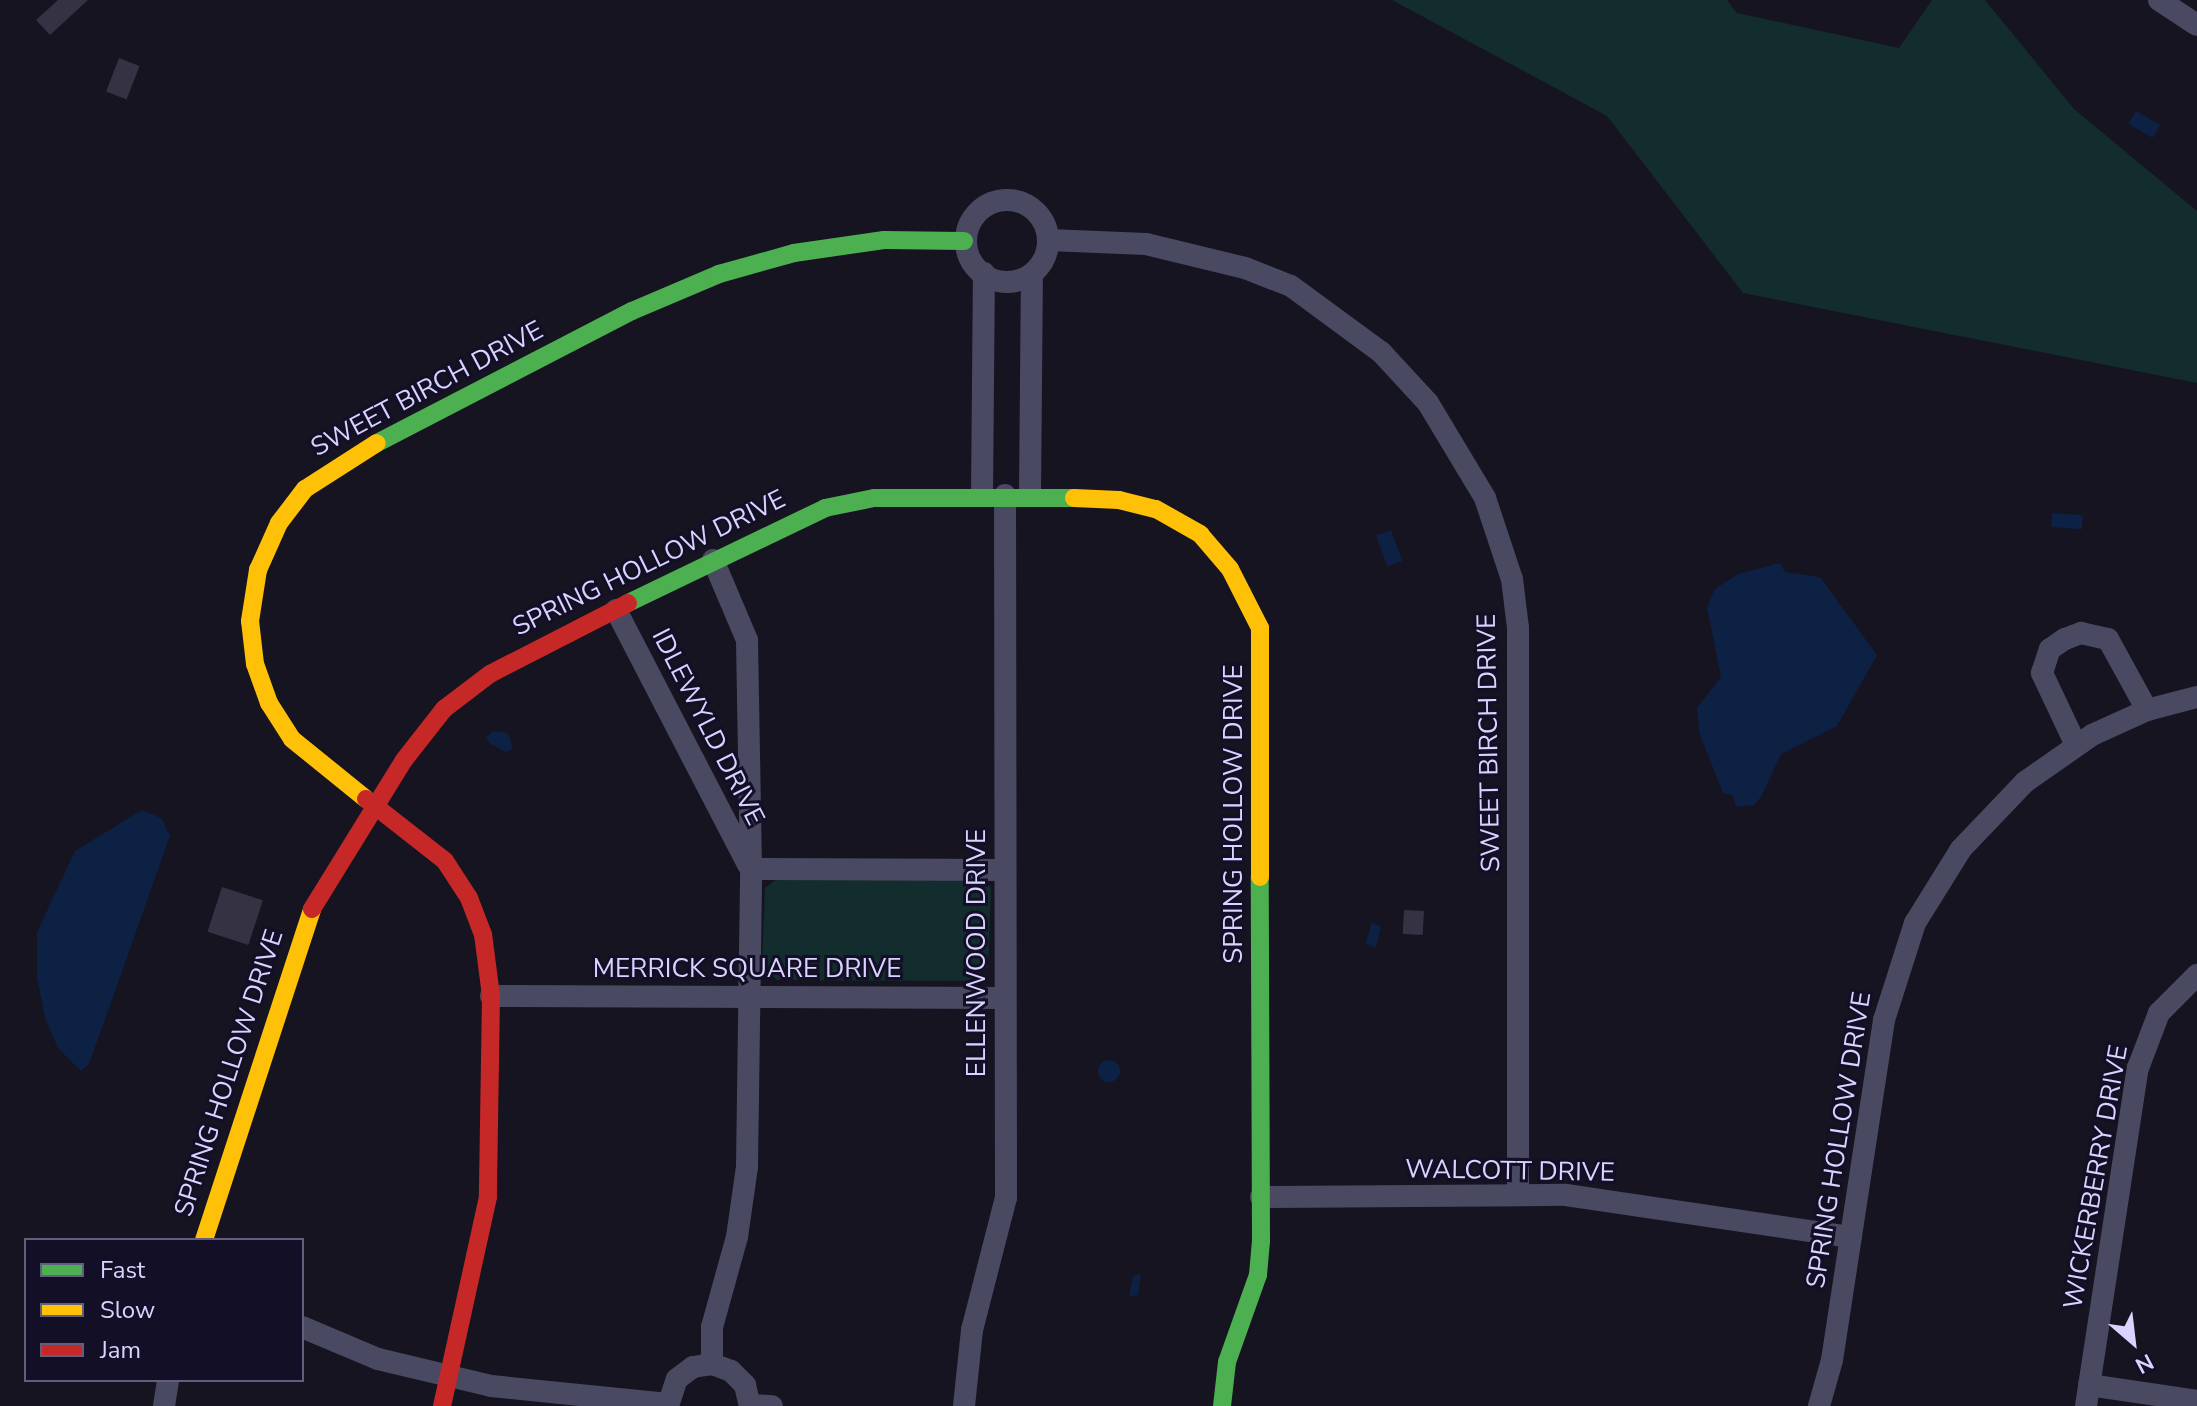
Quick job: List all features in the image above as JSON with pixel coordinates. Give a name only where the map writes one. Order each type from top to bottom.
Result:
[{"type":"street","points":[[2159,0],[2197,25]]},
{"type":"street","points":[[982,495],[984,273],[964,241],[976,214],[992,202],[1012,199],[1030,206],[1044,221],[1049,240],[1045,259],[1032,274],[1013,282],[984,273]]},
{"type":"street","name":"SWEET BIRCH DRIVE","points":[[1049,240],[1146,244],[1245,268],[1291,286],[1381,352],[1428,403],[1485,498],[1512,579],[1518,628],[1518,1195]]},
{"type":"street","name":"SWEET BIRCH DRIVE","points":[[442,1406],[488,1197],[491,996],[483,934],[469,898],[445,861],[414,832],[373,805],[292,739],[269,703],[255,664],[250,621],[258,570],[279,523],[305,489],[345,460],[523,368],[719,274],[794,253],[854,244],[964,241]]},
{"type":"street","points":[[1030,495],[1032,274]]},
{"type":"street","name":"SPRING HOLLOW DRIVE","points":[[205,1238],[316,898],[373,805],[444,709],[490,674],[713,560],[825,508],[874,498],[982,495],[1119,500],[1156,509],[1200,534],[1230,569],[1260,628],[1261,1197],[1258,1275],[1227,1362],[1222,1406]]},
{"type":"street","name":"ELLENWOOD DRIVE","points":[[964,1406],[972,1330],[1006,1198],[1003,998],[1005,495]]},
{"type":"street","name":"IDLEWYLD DRIVE","points":[[712,1364],[712,1327],[737,1237],[747,1167],[751,869],[747,640],[713,560]]},
{"type":"street","name":"IDLEWYLD DRIVE","points":[[616,610],[751,869]]},
{"type":"street","points":[[2076,745],[2042,673],[2050,649],[2065,639],[2081,633],[2108,639],[2147,710]]},
{"type":"street","name":"SPRING HOLLOW DRIVE","points":[[1819,1406],[1832,1360],[1884,1020],[1915,923],[1937,883],[1994,811],[2076,745],[2147,710],[2197,697]]},
{"type":"street","points":[[751,869],[1004,870]]},
{"type":"street","name":"WICKERBERRY DRIVE","points":[[2087,1396],[2138,1068],[2159,1013],[2197,975]]},
{"type":"street","name":"MERRICK SQUARE DRIVE","points":[[491,996],[1003,998]]},
{"type":"street","name":"WALCOTT DRIVE","points":[[1261,1197],[1518,1195],[1623,1201],[1851,1237]]},
{"type":"street","points":[[304,1328],[378,1359],[447,1376],[564,1396],[668,1405],[677,1379],[693,1367],[712,1364],[731,1371],[745,1385],[757,1406]]},
{"type":"street","points":[[164,1406],[168,1382]]},
{"type":"street","points":[[2087,1396],[2197,1401]]},
{"type":"green space","points":[[1392,0],[1727,0],[1737,13],[1899,48],[1932,0],[1985,0],[2074,109],[2197,211],[2197,383],[1743,293],[1607,116]]},
{"type":"green space","points":[[974,874],[991,887],[988,967],[969,981],[777,980],[762,965],[765,888],[780,877]]},
{"type":"water","points":[[2136,111],[2160,125],[2153,138],[2128,124]]},
{"type":"water","points":[[2052,513],[2083,515],[2082,529],[2051,527]]},
{"type":"water","points":[[1391,530],[1402,561],[1387,566],[1376,535]]},
{"type":"water","points":[[1780,563],[1785,572],[1820,577],[1877,655],[1837,726],[1781,754],[1761,797],[1754,805],[1736,807],[1733,795],[1723,793],[1699,732],[1697,708],[1721,677],[1707,607],[1715,589],[1738,574]]},
{"type":"water","points":[[493,731],[508,733],[513,749],[506,752],[489,743],[486,737]]},
{"type":"water","points":[[142,810],[161,818],[170,836],[89,1064],[81,1071],[58,1048],[45,1018],[37,977],[37,932],[75,851]]},
{"type":"water","points":[[1372,922],[1381,927],[1376,948],[1366,943]]},
{"type":"water","points":[[1109,1060],[1117,1063],[1120,1071],[1117,1079],[1109,1082],[1101,1079],[1098,1071],[1101,1063]]},
{"type":"water","points":[[1141,1274],[1138,1295],[1129,1297],[1133,1276]]},
{"type":"building","points":[[58,0],[88,0],[50,35],[36,20]]},
{"type":"building","points":[[119,58],[140,66],[127,99],[106,92]]},
{"type":"building","points":[[222,887],[263,900],[248,945],[207,932]]},
{"type":"building","points":[[1404,910],[1424,911],[1423,935],[1403,934]]},
{"type":"traffic: fast","points":[[377,443],[632,311],[719,274],[794,253],[884,240],[964,241]]},
{"type":"traffic: fast","points":[[628,603],[825,508],[874,498],[1074,498]]},
{"type":"traffic: fast","points":[[1222,1406],[1227,1362],[1258,1275],[1261,1241],[1260,877]]},
{"type":"traffic: slow","points":[[366,799],[292,739],[269,703],[255,664],[250,621],[258,570],[279,523],[305,489],[377,443]]},
{"type":"traffic: slow","points":[[1074,498],[1119,500],[1156,509],[1200,534],[1230,569],[1260,628],[1260,877]]},
{"type":"traffic: slow","points":[[205,1238],[312,909]]},
{"type":"traffic: jam","points":[[312,909],[404,760],[444,709],[490,674],[628,603]]},
{"type":"traffic: jam","points":[[366,799],[445,861],[469,898],[483,934],[491,996],[488,1197],[442,1406]]}]
